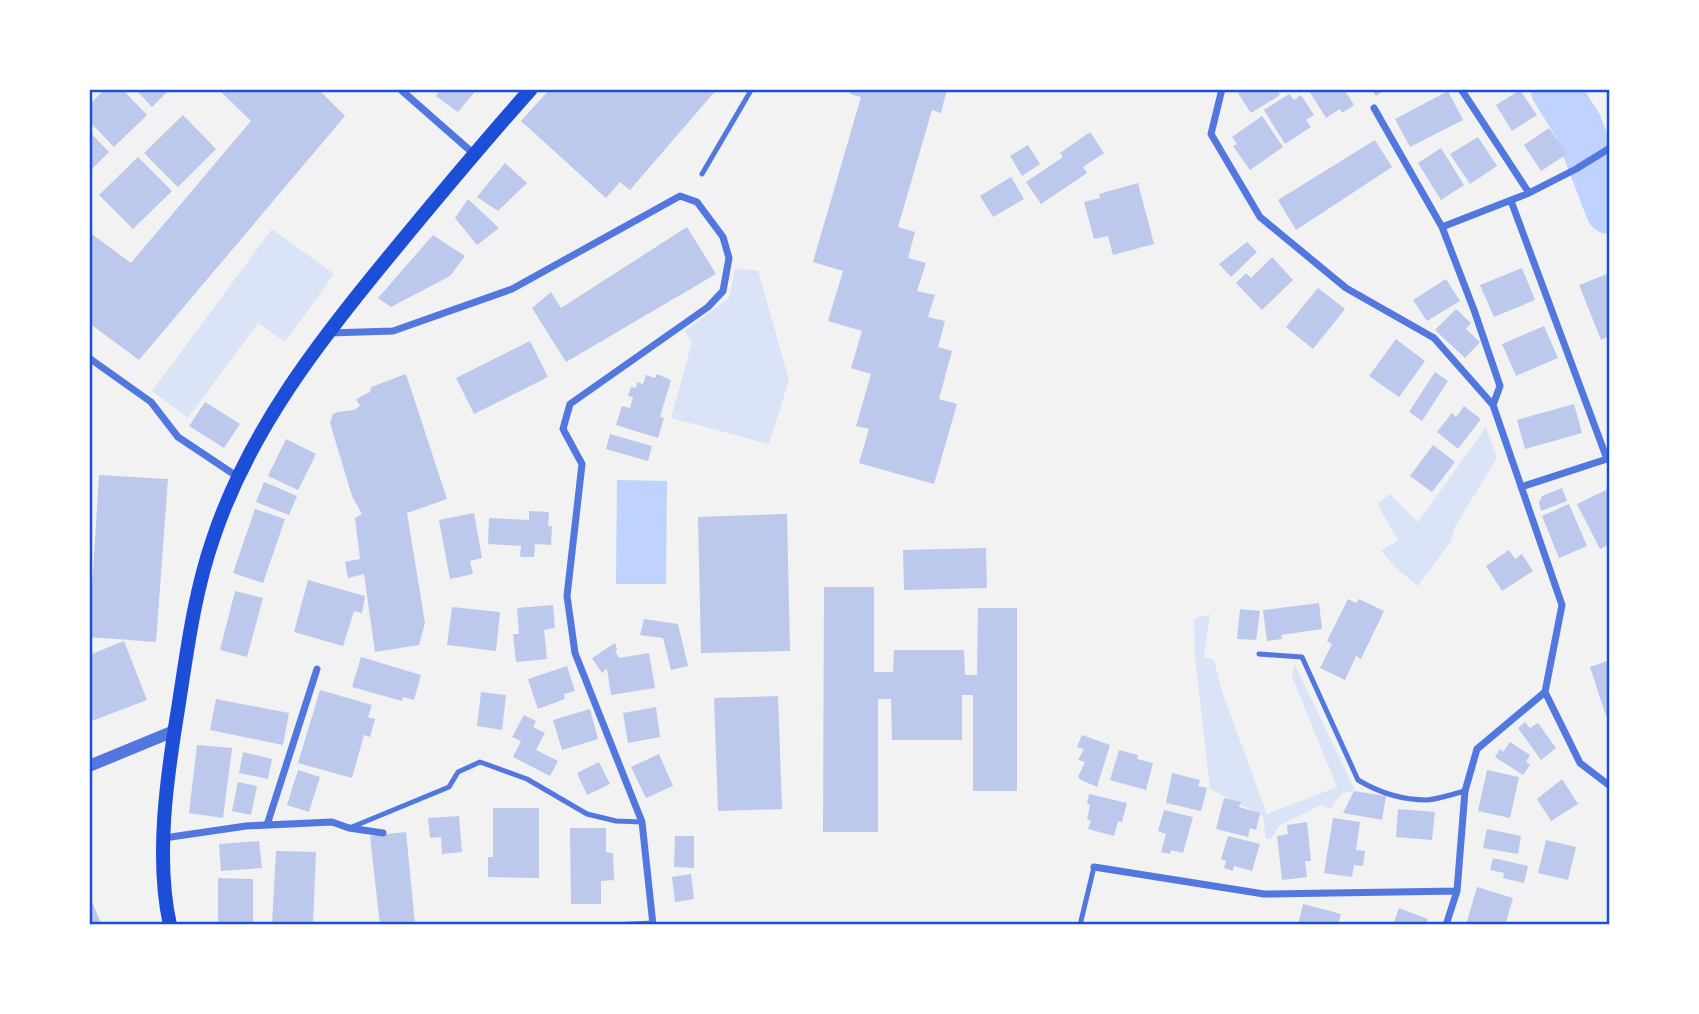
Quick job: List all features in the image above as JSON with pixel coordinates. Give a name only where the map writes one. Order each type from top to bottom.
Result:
[{"type":"main road","points":[[170,925],[166,908],[163,839],[174,731],[194,607],[213,538],[238,477],[274,410],[326,333],[474,153],[531,89]]},
{"type":"street","points":[[400,89],[474,153]]},
{"type":"street","points":[[1222,89],[1211,134],[1260,217],[1346,288],[1434,338],[1493,405],[1562,605],[1545,692],[1580,763],[1610,786]]},
{"type":"street","points":[[1461,89],[1530,193]]},
{"type":"street","points":[[1374,108],[1442,227],[1500,386],[1493,405]]},
{"type":"street","points":[[1442,227],[1530,193],[1610,148]]},
{"type":"street","points":[[326,333],[393,331],[512,289],[680,195],[697,202],[723,237],[729,258],[723,291],[708,307],[570,404],[563,429],[582,464],[568,596],[575,653],[642,822],[653,924]]},
{"type":"street","points":[[1511,201],[1607,459],[1521,487]]},
{"type":"street","points":[[89,358],[151,402],[178,437],[238,477]]},
{"type":"street","points":[[267,825],[317,669]]},
{"type":"street","points":[[1446,925],[1457,891],[1465,791],[1477,749],[1545,692]]},
{"type":"street","points":[[89,766],[174,731]]},
{"type":"street","points":[[163,839],[267,825],[332,822],[349,828],[383,833]]},
{"type":"street","points":[[1094,867],[1264,894],[1457,891]]},
{"type":"lane","points":[[702,174],[750,92],[747,89]]},
{"type":"lane","points":[[1259,654],[1302,657],[1358,780],[1373,789],[1394,796],[1428,800],[1465,791]]},
{"type":"lane","points":[[349,828],[449,787],[458,772],[480,762],[527,779],[587,814],[616,821],[642,822]]},
{"type":"lane","points":[[1080,925],[1094,867]]},
{"type":"lane","points":[[610,925],[653,924]]},
{"type":"shaded area","points":[[272,229],[334,274],[285,342],[258,323],[188,418],[152,391]]},
{"type":"shaded area","points":[[735,269],[758,270],[789,380],[769,444],[671,418],[692,342],[685,331],[729,298]]},
{"type":"shaded area","points":[[1486,427],[1497,458],[1455,527],[1450,543],[1418,586],[1398,570],[1381,551],[1398,540],[1377,504],[1390,494],[1418,522]]},
{"type":"shaded area","points":[[1210,614],[1204,657],[1214,660],[1223,694],[1267,814],[1337,787],[1292,677],[1295,665],[1355,790],[1341,794],[1331,809],[1321,805],[1280,825],[1271,839],[1266,839],[1263,816],[1210,789],[1195,658],[1194,619]]},
{"type":"water","points":[[617,480],[667,481],[666,584],[616,584]]},
{"type":"building","points":[[105,89],[122,89],[147,115],[114,147],[89,121],[89,105]]},
{"type":"building","points":[[135,89],[170,89],[152,107]]},
{"type":"building","points":[[218,89],[318,89],[345,116],[139,360],[89,323],[89,232],[131,263],[251,121]]},
{"type":"building","points":[[441,89],[477,89],[458,112],[436,96]]},
{"type":"building","points":[[550,89],[717,89],[630,190],[620,182],[606,198],[521,121]]},
{"type":"building","points":[[851,89],[947,89],[941,113],[932,110],[898,227],[915,232],[908,258],[926,263],[917,291],[935,295],[928,317],[945,321],[938,347],[952,351],[939,399],[957,404],[934,484],[859,463],[869,429],[856,426],[871,374],[851,368],[862,331],[828,321],[843,271],[813,262],[861,97],[850,94]]},
{"type":"building","points":[[1244,89],[1276,89],[1280,95],[1251,113],[1238,93]]},
{"type":"building","points":[[1308,89],[1344,89],[1354,105],[1342,113],[1340,109],[1326,118]]},
{"type":"building","points":[[1371,89],[1386,89],[1376,96]]},
{"type":"building","points":[[1520,90],[1537,115],[1512,131],[1496,105]]},
{"type":"building","points":[[1448,91],[1463,120],[1410,147],[1395,119]]},
{"type":"building","points":[[1289,94],[1294,100],[1301,95],[1314,115],[1306,120],[1311,127],[1285,144],[1264,110]]},
{"type":"building","points":[[183,115],[216,149],[178,187],[144,153]]},
{"type":"building","points":[[1262,116],[1283,147],[1250,170],[1233,146],[1237,144],[1232,137]]},
{"type":"building","points":[[1549,128],[1567,154],[1541,171],[1524,145]]},
{"type":"building","points":[[89,131],[109,152],[89,172]]},
{"type":"building","points":[[1090,132],[1104,153],[1083,167],[1087,173],[1041,204],[1026,182],[1063,157],[1060,153]]},
{"type":"building","points":[[1478,137],[1497,166],[1470,184],[1450,154]]},
{"type":"building","points":[[1375,140],[1392,167],[1296,230],[1278,200]]},
{"type":"building","points":[[1028,145],[1040,164],[1022,176],[1010,156]]},
{"type":"building","points":[[1441,148],[1464,185],[1441,200],[1418,163]]},
{"type":"building","points":[[138,157],[172,191],[133,229],[99,195]]},
{"type":"building","points":[[505,163],[527,183],[498,211],[477,197]]},
{"type":"building","points":[[1011,177],[1024,199],[993,217],[980,196]]},
{"type":"building","points":[[1138,183],[1154,244],[1113,255],[1108,236],[1094,239],[1084,202],[1100,198],[1099,194]]},
{"type":"building","points":[[468,199],[499,228],[477,245],[455,218]]},
{"type":"building","points":[[687,227],[716,274],[566,362],[532,308],[551,292],[561,308]]},
{"type":"building","points":[[433,235],[465,256],[450,276],[391,307],[378,298]]},
{"type":"building","points":[[1247,242],[1257,252],[1231,277],[1219,264]]},
{"type":"building","points":[[1272,257],[1293,280],[1262,310],[1236,283],[1246,273],[1251,278]]},
{"type":"building","points":[[1522,268],[1535,300],[1494,317],[1480,285]]},
{"type":"building","points":[[1607,274],[1610,280],[1610,336],[1601,340],[1579,285]]},
{"type":"building","points":[[1446,279],[1460,301],[1427,321],[1413,300]]},
{"type":"building","points":[[1318,288],[1345,309],[1313,349],[1286,327]]},
{"type":"building","points":[[1456,309],[1471,323],[1466,329],[1480,342],[1465,358],[1435,330]]},
{"type":"building","points":[[1544,326],[1558,358],[1516,376],[1502,344]]},
{"type":"building","points":[[1396,339],[1425,361],[1399,397],[1369,376]]},
{"type":"building","points":[[530,341],[548,377],[474,414],[456,378]]},
{"type":"building","points":[[1435,372],[1448,381],[1422,421],[1409,412]]},
{"type":"building","points":[[406,374],[447,499],[407,513],[425,623],[419,645],[375,652],[364,574],[348,578],[345,562],[360,559],[355,518],[362,514],[352,496],[330,423],[333,414],[354,410],[360,406],[356,399],[370,392],[371,387]]},
{"type":"building","points":[[657,374],[671,380],[660,417],[664,418],[658,438],[616,425],[622,406],[630,408],[633,397],[628,396],[631,387],[636,388],[637,382],[643,384],[646,375],[655,378]]},
{"type":"building","points":[[205,402],[240,424],[224,448],[189,426]]},
{"type":"building","points":[[1574,404],[1582,433],[1525,449],[1517,420]]},
{"type":"building","points":[[1464,406],[1481,419],[1458,449],[1437,432],[1452,413],[1456,417]]},
{"type":"building","points":[[610,434],[652,446],[648,461],[606,449]]},
{"type":"building","points":[[286,439],[316,454],[298,490],[268,476]]},
{"type":"building","points":[[1433,445],[1455,462],[1432,492],[1410,476]]},
{"type":"building","points":[[99,475],[168,479],[156,642],[89,637]]},
{"type":"building","points":[[264,482],[297,496],[289,515],[256,502]]},
{"type":"building","points":[[1562,488],[1567,501],[1541,511],[1539,503],[1542,496]]},
{"type":"building","points":[[1610,488],[1610,544],[1600,549],[1577,504]]},
{"type":"building","points":[[1569,504],[1587,546],[1559,558],[1542,516]]},
{"type":"building","points":[[255,509],[285,519],[263,583],[233,573]]},
{"type":"building","points":[[529,511],[549,512],[548,526],[552,526],[551,545],[535,544],[534,557],[520,557],[521,546],[488,544],[489,518],[529,520]]},
{"type":"building","points":[[474,513],[482,558],[470,561],[473,574],[450,579],[439,520]]},
{"type":"building","points":[[787,514],[790,651],[701,653],[698,517]]},
{"type":"building","points":[[986,548],[987,588],[904,590],[903,550]]},
{"type":"building","points":[[1509,550],[1515,559],[1522,554],[1533,571],[1502,591],[1486,566]]},
{"type":"building","points":[[308,580],[365,596],[362,613],[354,611],[343,646],[294,632]]},
{"type":"building","points":[[824,587],[874,587],[874,672],[893,672],[894,650],[964,650],[965,675],[977,675],[978,608],[1017,608],[1017,791],[973,791],[973,695],[962,695],[962,740],[892,740],[891,699],[878,699],[878,832],[823,832]]},
{"type":"building","points":[[235,591],[263,598],[247,657],[220,650]]},
{"type":"building","points":[[1348,599],[1356,603],[1359,599],[1384,611],[1361,659],[1356,656],[1345,680],[1320,668],[1332,644],[1327,641]]},
{"type":"building","points":[[1319,603],[1322,629],[1281,635],[1282,639],[1267,641],[1263,610]]},
{"type":"building","points":[[553,605],[555,628],[544,630],[547,659],[516,662],[513,634],[519,634],[517,608]]},
{"type":"building","points":[[452,607],[500,612],[496,651],[447,645]]},
{"type":"building","points":[[1240,609],[1260,611],[1256,640],[1237,639]]},
{"type":"building","points":[[644,619],[678,624],[688,666],[671,670],[663,638],[640,635]]},
{"type":"building","points":[[124,641],[147,700],[89,722],[89,655]]},
{"type":"building","points":[[615,643],[619,658],[649,653],[655,688],[611,695],[607,668],[602,673],[592,658]]},
{"type":"building","points":[[361,657],[421,675],[414,700],[403,697],[402,701],[352,687]]},
{"type":"building","points":[[1610,660],[1610,715],[1606,716],[1590,667]]},
{"type":"building","points":[[567,666],[575,691],[564,694],[565,699],[538,709],[528,679]]},
{"type":"building","points":[[320,690],[372,705],[368,717],[375,719],[370,737],[364,735],[352,778],[298,763]]},
{"type":"building","points":[[481,692],[506,695],[502,730],[477,726]]},
{"type":"building","points":[[778,696],[782,809],[718,811],[714,698]]},
{"type":"building","points":[[216,699],[289,713],[283,745],[210,730]]},
{"type":"building","points":[[656,707],[660,737],[628,743],[623,713]]},
{"type":"building","points":[[590,709],[598,739],[562,750],[553,720]]},
{"type":"building","points":[[524,715],[536,721],[533,727],[545,733],[536,750],[558,761],[550,776],[513,757],[521,741],[512,737]]},
{"type":"building","points":[[1525,722],[1530,728],[1538,723],[1556,748],[1541,760],[1518,728]]},
{"type":"building","points":[[1082,735],[1110,745],[1097,787],[1078,777],[1085,762],[1078,760],[1084,749],[1077,747]]},
{"type":"building","points":[[1510,742],[1530,755],[1526,762],[1530,765],[1523,775],[1495,757],[1500,749],[1503,752]]},
{"type":"building","points":[[197,745],[232,748],[223,818],[189,813]]},
{"type":"building","points":[[1119,750],[1138,755],[1137,759],[1153,763],[1146,790],[1110,780]]},
{"type":"building","points":[[243,752],[272,759],[268,779],[239,773]]},
{"type":"building","points":[[659,754],[673,786],[646,798],[631,767]]},
{"type":"building","points":[[599,762],[610,784],[587,795],[577,773]]},
{"type":"building","points":[[298,770],[320,777],[309,812],[287,805]]},
{"type":"building","points":[[1487,770],[1519,777],[1510,818],[1478,811]]},
{"type":"building","points":[[1172,773],[1200,780],[1198,786],[1207,788],[1201,811],[1166,803]]},
{"type":"building","points":[[1562,779],[1578,804],[1551,821],[1537,799]]},
{"type":"building","points":[[238,782],[257,786],[251,815],[232,811]]},
{"type":"building","points":[[1354,791],[1386,796],[1382,820],[1343,813]]},
{"type":"building","points":[[1089,794],[1127,803],[1122,822],[1118,821],[1114,836],[1088,829],[1091,820],[1087,820]]},
{"type":"building","points":[[1224,798],[1241,802],[1239,807],[1260,813],[1256,830],[1250,828],[1248,837],[1216,829]]},
{"type":"building","points":[[493,808],[539,808],[539,878],[488,877],[488,857],[493,857]]},
{"type":"building","points":[[1398,809],[1435,812],[1432,840],[1396,837]]},
{"type":"building","points":[[1164,810],[1193,817],[1183,853],[1171,850],[1170,854],[1161,852],[1166,834],[1158,831]]},
{"type":"building","points":[[459,816],[462,852],[442,854],[441,837],[430,838],[428,818]]},
{"type":"building","points":[[1333,818],[1360,822],[1356,850],[1365,851],[1363,866],[1354,865],[1352,877],[1324,873]]},
{"type":"building","points":[[1307,822],[1311,861],[1305,861],[1307,877],[1282,880],[1277,836],[1288,834],[1287,825]]},
{"type":"building","points":[[570,828],[606,828],[606,852],[613,853],[614,880],[601,881],[601,904],[571,904]]},
{"type":"building","points":[[1487,829],[1521,836],[1518,854],[1483,848]]},
{"type":"building","points":[[406,832],[415,924],[380,925],[370,836]]},
{"type":"building","points":[[675,836],[694,836],[694,868],[674,867]]},
{"type":"building","points":[[1228,836],[1260,844],[1252,871],[1234,866],[1233,871],[1224,868],[1226,861],[1221,859]]},
{"type":"building","points":[[1546,840],[1576,847],[1568,880],[1538,873]]},
{"type":"building","points":[[259,841],[262,868],[221,871],[219,844]]},
{"type":"building","points":[[276,851],[316,852],[313,925],[272,925]]},
{"type":"building","points":[[1493,858],[1528,866],[1524,883],[1503,878],[1504,873],[1490,870]]},
{"type":"building","points":[[691,874],[694,899],[675,902],[672,877]]},
{"type":"building","points":[[218,878],[253,879],[253,925],[218,925]]},
{"type":"building","points":[[1477,887],[1513,898],[1505,925],[1466,925]]},
{"type":"building","points":[[89,895],[102,925],[89,925]]},
{"type":"building","points":[[1303,904],[1341,914],[1338,925],[1298,925]]},
{"type":"building","points":[[1399,908],[1428,919],[1426,925],[1393,925]]},
{"type":"waterway","points":[[1555,89],[1578,126],[1610,210]]}]
